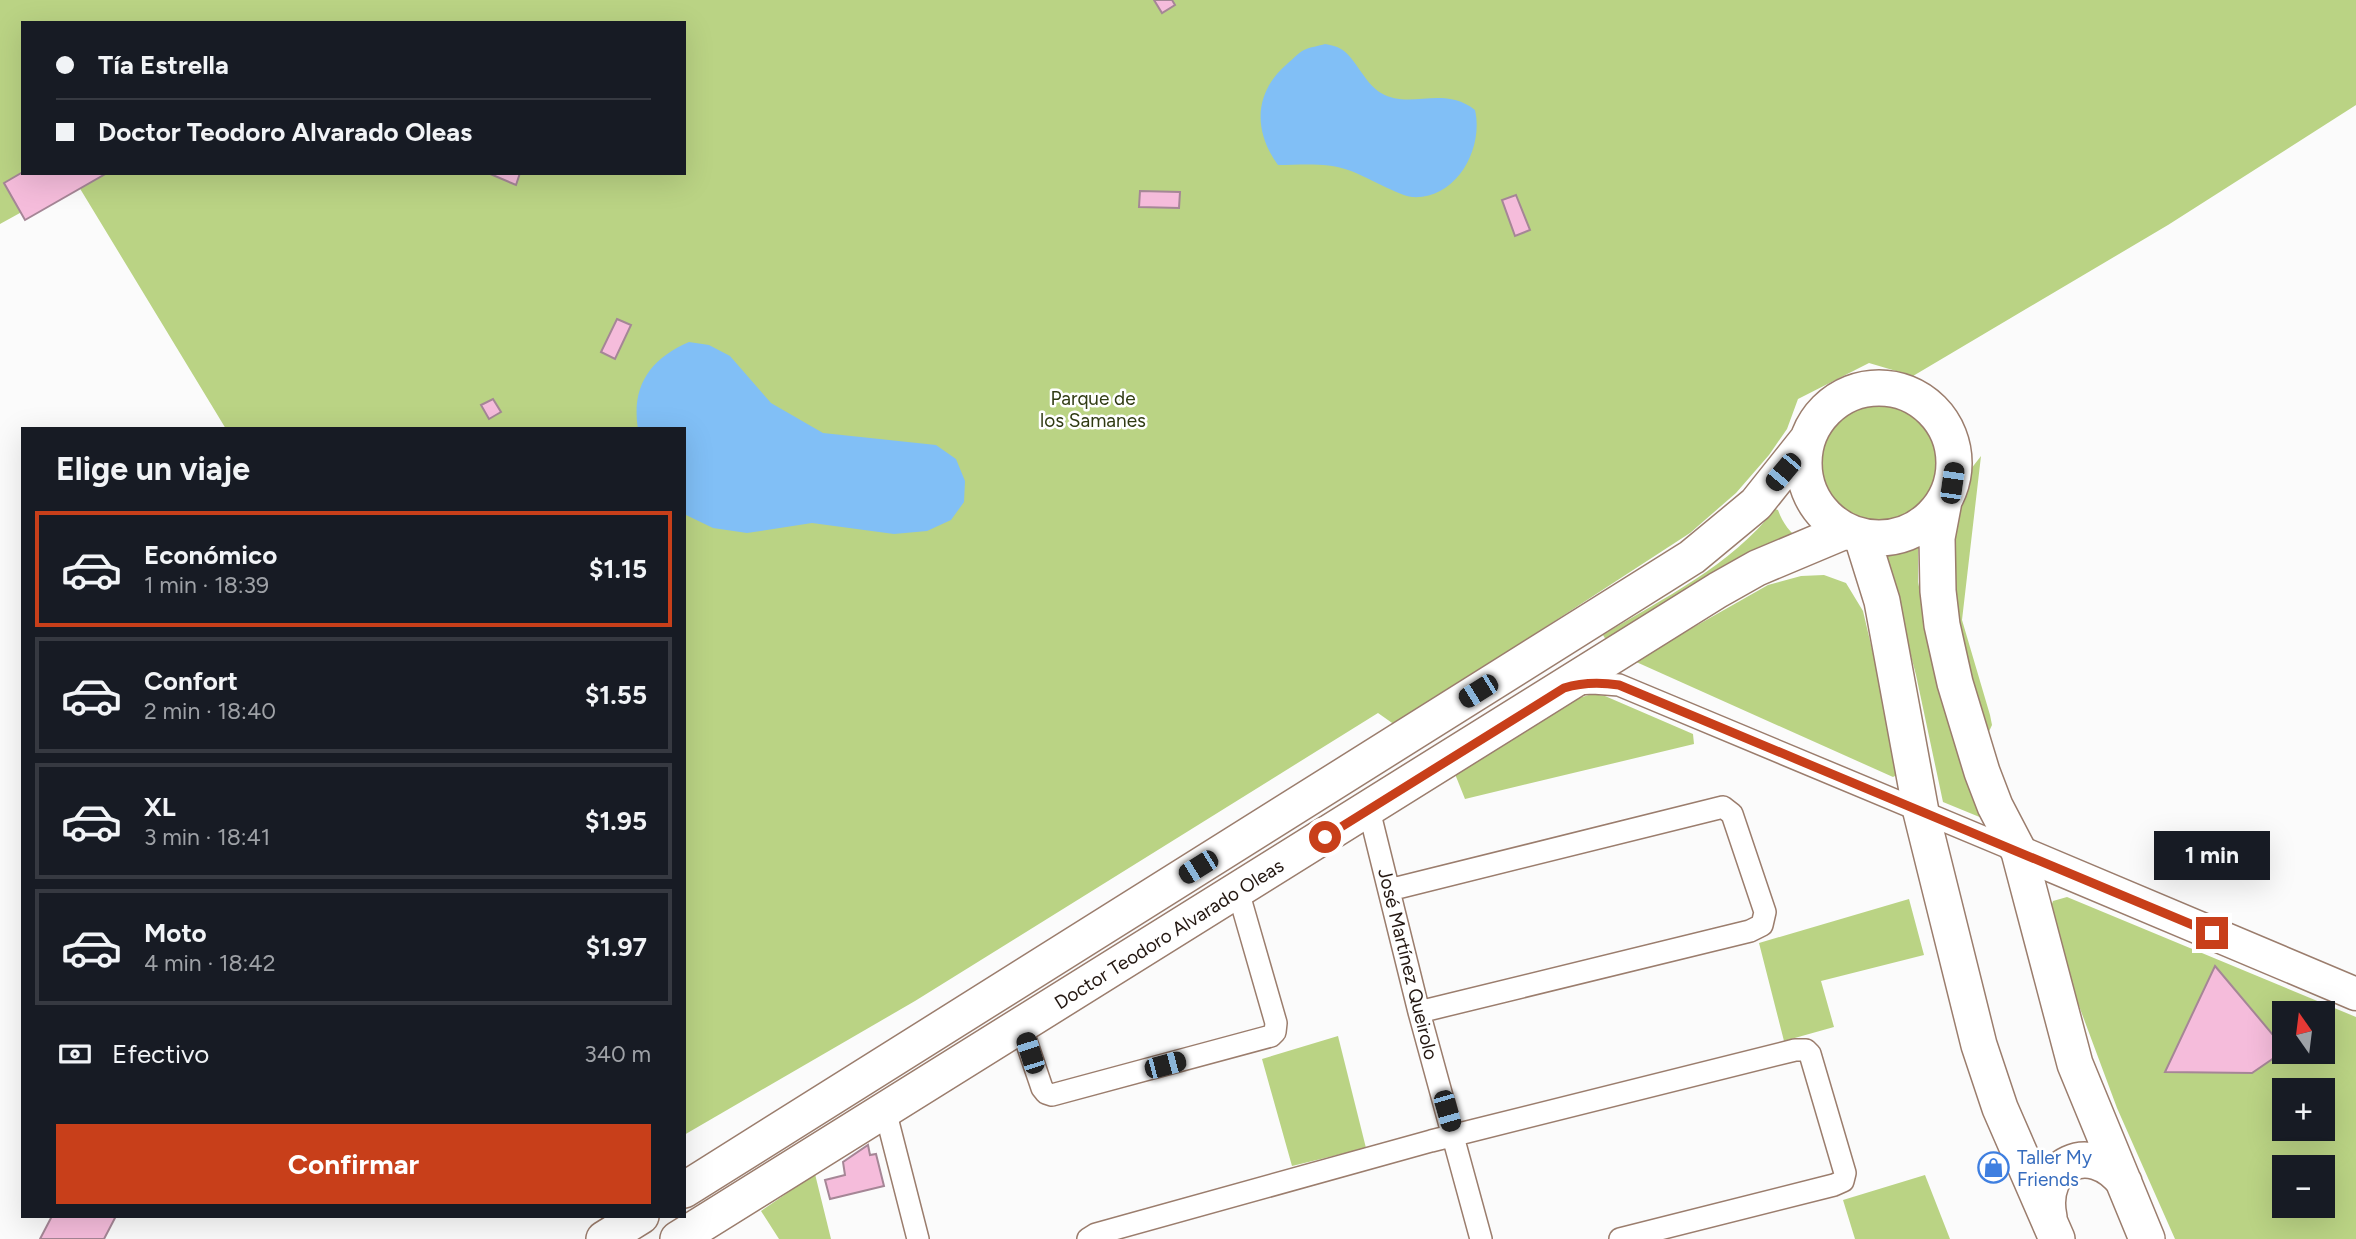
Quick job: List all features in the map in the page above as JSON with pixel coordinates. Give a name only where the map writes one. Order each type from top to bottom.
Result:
[{"type":"main road","points":[[686,1189],[1692,557],[1755,504],[1807,440],[1822,413],[1844,396],[1857,391],[1885,388],[1899,390],[1917,398],[1933,410],[1945,426],[1952,444],[1953,473],[1944,501],[1936,559],[1942,625],[1955,683],[1982,772],[1995,806],[2019,852],[2075,1064],[2147,1239]]},
{"type":"main road","points":[[1807,440],[1804,467],[1809,493],[1830,521],[1860,545],[1882,601],[1920,812],[1979,1045],[2000,1108],[2053,1228]]},
{"type":"main road","points":[[1860,545],[1915,529],[1930,519],[1944,501]]},
{"type":"main road","name":"Doctor Teodoro Alvarado Oleas","points":[[678,1239],[1718,590],[1757,568],[1808,548],[1860,545]]},
{"type":"main road","points":[[2053,1228],[2045,1202],[2048,1186],[2057,1173],[2070,1163],[2101,1161],[2114,1170],[2124,1182]]},
{"type":"main road","points":[[604,1239],[638,1218]]},
{"type":"street","points":[[1564,688],[1580,683],[1619,685],[2356,994]]},
{"type":"street","points":[[1389,890],[1723,807],[1732,814],[1765,912],[1762,925],[1750,931],[1419,1012]]},
{"type":"street","name":"José Martínez Queirolo","points":[[1369,810],[1419,1012],[1481,1239]]},
{"type":"street","points":[[1021,1026],[1042,1088],[1052,1095],[1271,1036],[1275,1032],[1276,1023],[1238,891]]},
{"type":"street","points":[[1088,1239],[1109,1230],[1454,1135],[1795,1050],[1806,1050],[1810,1054],[1845,1173],[1843,1181],[1620,1239]]},
{"type":"street","points":[[885,1110],[918,1239]]},
{"type":"green space","name":"Parque de los Samanes","points":[[0,0],[2356,0],[2356,105],[2168,225],[1913,376],[1869,363],[1798,399],[1787,429],[1769,455],[1736,493],[1690,533],[1395,725],[1378,713],[915,1001],[686,1134],[686,427],[225,427],[76,182],[0,224]]},
{"type":"green space","points":[[1877,401],[1901,406],[1921,419],[1934,439],[1939,463],[1934,487],[1921,507],[1901,520],[1877,525],[1853,520],[1833,507],[1820,487],[1815,463],[1820,439],[1833,419],[1853,406]]},
{"type":"green space","points":[[1981,456],[1962,620],[1990,715],[1992,725],[1986,738],[1954,632],[1952,518],[1967,474]]},
{"type":"green space","points":[[1775,509],[1801,541],[1606,640],[1603,635],[1695,580],[1738,548]]},
{"type":"green space","points":[[1915,546],[1918,548],[1918,582],[1923,606],[1999,825],[1943,802],[1899,610],[1874,556],[1904,552]]},
{"type":"green space","points":[[1824,575],[1846,583],[1863,611],[1899,764],[1899,774],[1893,777],[1634,661],[1768,585],[1801,576]]},
{"type":"green space","points":[[1592,694],[1605,696],[1693,734],[1694,744],[1465,799],[1455,774],[1579,698]]},
{"type":"green space","points":[[2067,897],[2317,1001],[2272,1001],[2272,1064],[2335,1064],[2335,1008],[2356,1017],[2356,1239],[2175,1239],[2117,1108],[2053,936],[2050,909],[2053,901]]},
{"type":"green space","points":[[1909,899],[1924,955],[1821,981],[1834,1027],[1784,1041],[1759,943]]},
{"type":"green space","points":[[1338,1036],[1366,1148],[1292,1166],[1262,1059]]},
{"type":"green space","points":[[815,1174],[831,1239],[779,1239],[761,1211]]},
{"type":"green space","points":[[1925,1175],[1950,1239],[1855,1239],[1843,1200]]},
{"type":"water","points":[[1325,44],[1346,53],[1375,89],[1392,98],[1451,99],[1475,110],[1477,125],[1471,155],[1454,181],[1428,196],[1412,197],[1340,167],[1278,165],[1264,139],[1261,125],[1263,99],[1276,75],[1296,56],[1306,49]]},
{"type":"water","points":[[689,342],[709,345],[730,356],[771,403],[823,433],[936,445],[956,459],[965,481],[964,502],[951,520],[927,531],[894,534],[812,523],[747,533],[713,528],[686,515],[686,427],[638,427],[637,414],[641,387],[646,376],[675,349]]},
{"type":"building","points":[[1154,0],[1172,0],[1175,5],[1162,13]]},
{"type":"building","points":[[21,173],[104,175],[25,220],[4,183]]},
{"type":"building","points":[[493,175],[519,175],[516,185]]},
{"type":"building","points":[[1140,191],[1180,192],[1179,208],[1139,207]]},
{"type":"building","points":[[1516,195],[1530,230],[1515,236],[1502,200]]},
{"type":"building","points":[[617,319],[631,325],[615,359],[601,352]]},
{"type":"building","points":[[493,399],[501,412],[489,419],[481,405]]},
{"type":"building","points":[[2215,966],[2272,1034],[2272,1059],[2252,1073],[2165,1072]]},
{"type":"building","points":[[868,1145],[870,1155],[876,1154],[884,1186],[830,1199],[825,1180],[845,1175],[843,1162]]},
{"type":"building","points":[[51,1218],[115,1218],[104,1239],[40,1239]]},
{"type":"place","name":"Taller My Friends","points":[[1994,1168]]},
{"type":"route","points":[[1325,837],[1564,688],[1580,683],[1605,683],[1619,685],[2212,933]]}]
